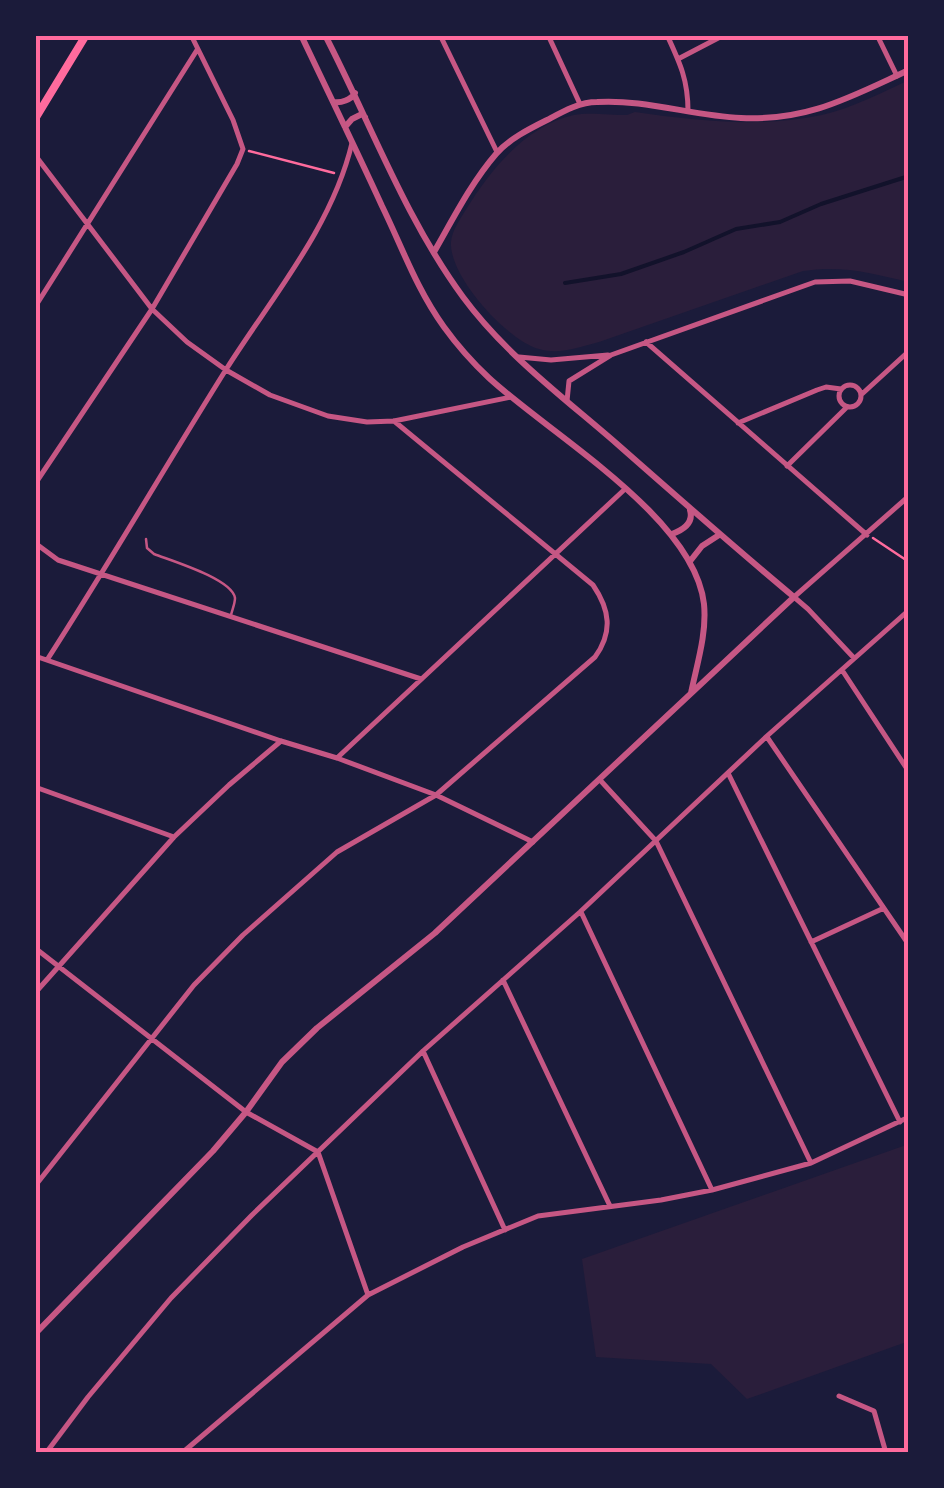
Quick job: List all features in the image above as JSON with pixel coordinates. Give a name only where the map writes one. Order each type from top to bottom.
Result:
[{"type":"main road","points":[[35,119],[86,35]]},
{"type":"street","points":[[35,484],[152,308],[238,164],[243,149],[233,120],[191,35]]},
{"type":"street","points":[[301,35],[414,277],[464,352],[512,397],[626,488],[672,534],[690,561],[704,604],[704,631],[691,693]]},
{"type":"street","points":[[326,35],[398,186],[465,299],[517,356],[808,609],[854,658]]},
{"type":"street","points":[[440,35],[497,152]]},
{"type":"street","points":[[548,35],[580,104]]},
{"type":"street","points":[[667,35],[688,87],[688,111]]},
{"type":"street","points":[[678,59],[724,35]]},
{"type":"street","points":[[878,35],[897,76]]},
{"type":"street","points":[[35,307],[198,50]]},
{"type":"street","points":[[434,252],[497,152],[528,130],[580,104],[607,102],[742,118],[816,110],[909,70]]},
{"type":"street","points":[[332,102],[346,100],[355,93]]},
{"type":"street","points":[[345,127],[357,116],[362,114],[366,118]]},
{"type":"street","points":[[47,660],[328,210],[352,143]]},
{"type":"street","points":[[35,155],[152,308],[187,342],[270,395],[349,421],[394,421],[512,397]]},
{"type":"street","points":[[344,172],[361,163]]},
{"type":"street","points":[[567,402],[569,380],[611,355],[815,282],[850,281],[909,295]]},
{"type":"street","points":[[646,342],[867,534]]},
{"type":"street","points":[[787,466],[848,407],[858,405],[862,394],[909,351]]},
{"type":"street","points":[[517,356],[551,360],[611,355]]},
{"type":"street","points":[[738,423],[826,387],[855,386],[862,394]]},
{"type":"street","points":[[841,389],[840,400],[848,407]]},
{"type":"street","points":[[35,1186],[194,985],[243,935],[338,852],[436,795],[604,645],[609,621],[594,585],[394,421]]},
{"type":"street","points":[[338,758],[626,488]]},
{"type":"street","points":[[35,1334],[169,1198],[246,1112],[282,1062],[317,1028],[435,932],[794,597],[909,496]]},
{"type":"street","points":[[672,534],[689,522],[689,508]]},
{"type":"street","points":[[690,561],[719,534]]},
{"type":"street","points":[[35,542],[58,560],[421,679]]},
{"type":"street","points":[[46,1453],[171,1298],[230,1236],[423,1051],[909,610]]},
{"type":"street","points":[[35,656],[338,758],[436,795],[533,842]]},
{"type":"street","points":[[842,669],[909,772]]},
{"type":"street","points":[[767,736],[909,945]]},
{"type":"street","points":[[35,992],[174,837],[282,740]]},
{"type":"street","points":[[728,773],[900,1122]]},
{"type":"street","points":[[600,780],[656,841],[811,1163]]},
{"type":"street","points":[[35,786],[174,837]]},
{"type":"street","points":[[810,942],[884,908]]},
{"type":"street","points":[[580,912],[712,1190]]},
{"type":"street","points":[[35,948],[246,1112],[318,1152],[368,1295]]},
{"type":"street","points":[[503,980],[610,1206]]},
{"type":"street","points":[[423,1051],[506,1230]]},
{"type":"street","points":[[182,1453],[368,1295],[430,1262],[538,1216],[712,1190],[811,1163],[909,1117]]},
{"type":"street","points":[[840,1396],[874,1411],[886,1453]]},
{"type":"lane","points":[[146,540],[147,548],[154,554],[211,576],[232,591],[235,602],[230,616]]},
{"type":"path","points":[[243,149],[344,172]]},
{"type":"path","points":[[867,534],[909,562]]},
{"type":"shaded area","points":[[909,80],[909,282],[844,269],[803,271],[599,342],[554,351],[539,349],[511,333],[482,305],[459,272],[451,242],[467,208],[512,151],[557,120],[580,114],[635,112],[729,122],[798,119],[844,108]]},
{"type":"shaded area","points":[[909,1144],[909,1341],[747,1399],[711,1364],[596,1357],[582,1259]]},
{"type":"waterway","points":[[565,283],[621,274],[736,229],[780,222],[821,204],[909,176]]}]
